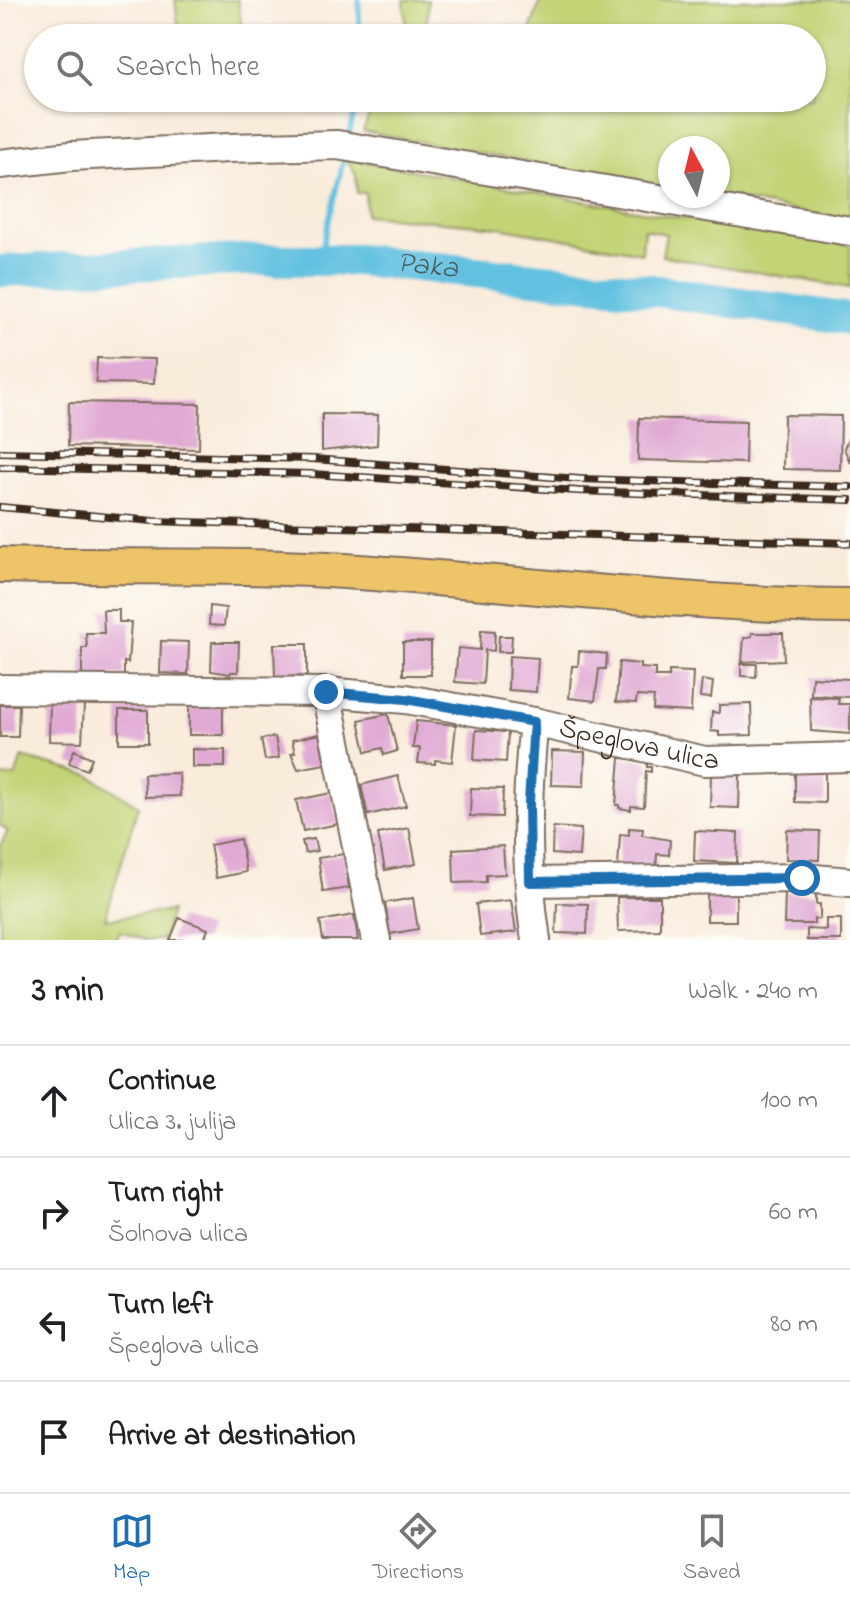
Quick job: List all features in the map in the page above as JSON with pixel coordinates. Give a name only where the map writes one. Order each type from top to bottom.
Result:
[{"type":"main road","points":[[0,565],[235,567],[355,572],[677,600],[850,606]]},
{"type":"street","points":[[0,164],[71,156],[337,145],[850,231]]},
{"type":"street","name":"Špeglova ulica","points":[[0,689],[326,692],[406,699],[534,722],[705,761],[850,757]]},
{"type":"street","points":[[326,692],[376,940]]},
{"type":"street","points":[[534,722],[529,802],[530,882],[536,940]]},
{"type":"street","points":[[530,882],[802,878],[850,882]]},
{"type":"green space","points":[[175,0],[238,0],[241,24],[178,24]]},
{"type":"green space","points":[[404,0],[428,0],[427,24],[405,24]]},
{"type":"green space","points":[[541,0],[850,0],[850,221],[730,198],[730,136],[658,136],[658,187],[363,131],[370,112],[826,112],[826,24],[532,24]]},
{"type":"green space","points":[[345,158],[850,245],[850,288],[662,256],[666,234],[644,229],[642,253],[499,227],[366,215],[365,193],[357,193],[356,175]]},
{"type":"green space","points":[[22,757],[89,775],[138,806],[105,919],[171,911],[162,940],[145,940],[120,931],[115,940],[0,939],[0,846],[8,831],[0,825],[0,776],[15,777]]},
{"type":"building","points":[[97,358],[155,359],[154,384],[96,383]]},
{"type":"building","points":[[69,402],[200,404],[199,449],[68,446]]},
{"type":"building","points":[[322,414],[378,415],[377,445],[322,451]]},
{"type":"building","points":[[784,415],[841,416],[840,470],[783,469]]},
{"type":"building","points":[[639,418],[746,421],[745,463],[638,460]]},
{"type":"building","points":[[850,436],[850,463],[844,448]]},
{"type":"building","points":[[210,606],[226,608],[224,626],[209,625]]},
{"type":"building","points":[[103,610],[119,610],[119,622],[131,622],[128,663],[124,662],[124,676],[110,676],[110,682],[82,682],[82,648],[87,648],[86,633],[104,633]]},
{"type":"building","points":[[481,630],[495,631],[494,651],[485,650],[483,684],[455,682],[458,648],[480,650]]},
{"type":"building","points":[[752,633],[783,633],[784,660],[742,662],[744,638],[752,636]]},
{"type":"building","points":[[499,636],[512,636],[511,652],[498,652]]},
{"type":"building","points":[[161,641],[189,642],[188,674],[160,673]]},
{"type":"building","points":[[212,642],[239,642],[238,672],[211,671]]},
{"type":"building","points":[[403,642],[431,642],[431,675],[403,675]]},
{"type":"building","points":[[274,644],[307,644],[307,676],[275,677]]},
{"type":"building","points":[[579,651],[607,654],[606,669],[599,669],[595,701],[569,698],[572,666],[578,666]]},
{"type":"building","points":[[509,656],[538,658],[536,692],[508,690]]},
{"type":"building","points":[[619,662],[655,669],[655,677],[669,677],[669,671],[693,672],[691,712],[653,710],[654,697],[637,696],[636,703],[616,702]]},
{"type":"building","points":[[741,664],[757,664],[756,677],[741,676]]},
{"type":"building","points":[[812,677],[850,679],[850,697],[811,695]]},
{"type":"building","points":[[702,680],[713,682],[711,698],[700,697]]},
{"type":"building","points":[[810,697],[839,698],[838,704],[850,704],[850,734],[811,731]]},
{"type":"building","points":[[50,702],[84,704],[82,742],[49,741]]},
{"type":"building","points":[[751,704],[752,735],[719,736],[719,732],[711,731],[712,712],[719,713],[719,705]]},
{"type":"building","points":[[0,705],[19,705],[18,737],[0,737]]},
{"type":"building","points":[[189,706],[223,706],[223,735],[189,735]]},
{"type":"building","points":[[119,710],[148,710],[148,743],[119,743]]},
{"type":"building","points":[[388,714],[397,751],[384,755],[382,748],[366,752],[359,720]]},
{"type":"building","points":[[416,721],[456,725],[452,762],[435,760],[435,764],[418,763],[420,748],[413,748]]},
{"type":"building","points":[[476,730],[508,732],[506,762],[474,760]]},
{"type":"building","points":[[319,734],[325,764],[298,769],[291,753],[295,753],[292,740]]},
{"type":"building","points":[[275,737],[279,758],[265,760],[261,739]]},
{"type":"building","points":[[192,749],[225,750],[225,767],[192,767]]},
{"type":"building","points":[[74,750],[92,758],[87,770],[69,763]]},
{"type":"building","points":[[552,751],[585,752],[584,786],[551,785]]},
{"type":"building","points":[[620,758],[647,760],[647,767],[651,767],[651,772],[646,771],[644,807],[631,806],[631,810],[616,805]]},
{"type":"building","points":[[795,772],[825,773],[825,803],[795,802]]},
{"type":"building","points":[[179,773],[180,796],[145,797],[144,774]]},
{"type":"building","points":[[711,774],[740,775],[739,808],[710,807]]},
{"type":"building","points":[[398,776],[406,806],[368,815],[361,785]]},
{"type":"building","points":[[471,788],[503,789],[502,817],[470,816]]},
{"type":"building","points":[[332,793],[338,824],[303,831],[296,800]]},
{"type":"building","points":[[553,827],[581,829],[579,856],[552,854]]},
{"type":"building","points":[[409,828],[416,864],[385,870],[378,834]]},
{"type":"building","points":[[629,828],[643,829],[642,835],[670,840],[669,855],[657,854],[656,869],[618,867],[620,834],[629,835]]},
{"type":"building","points":[[787,830],[820,831],[819,860],[786,859]]},
{"type":"building","points":[[695,831],[738,833],[737,863],[694,861]]},
{"type":"building","points":[[240,839],[246,872],[216,878],[210,845]]},
{"type":"building","points":[[314,839],[317,851],[305,853],[302,841]]},
{"type":"building","points":[[503,846],[505,874],[486,875],[486,882],[454,883],[453,849]]},
{"type":"building","points":[[344,854],[349,888],[323,892],[318,858]]},
{"type":"building","points":[[785,892],[816,893],[820,919],[814,919],[814,924],[784,924]]},
{"type":"building","points":[[707,893],[736,893],[736,921],[707,921]]},
{"type":"building","points":[[617,897],[660,897],[660,930],[618,931]]},
{"type":"building","points":[[413,898],[418,929],[390,934],[385,903]]},
{"type":"building","points":[[511,900],[516,932],[480,936],[476,904]]},
{"type":"building","points":[[557,903],[588,904],[587,934],[556,933]]},
{"type":"building","points":[[354,915],[358,940],[323,940],[320,921]]},
{"type":"building","points":[[179,918],[208,929],[204,940],[170,940]]},
{"type":"building","points":[[826,919],[841,919],[841,940],[807,940],[807,929],[826,930]]},
{"type":"waterway","points":[[359,0],[360,24]]},
{"type":"waterway","points":[[349,136],[355,112]]},
{"type":"waterway","points":[[319,260],[345,154]]},
{"type":"waterway","name":"Paka","points":[[0,271],[240,260],[359,260],[651,290],[850,319]]},
{"type":"railway","points":[[0,452],[313,459],[579,479],[850,487]]},
{"type":"railway","points":[[0,467],[312,474],[578,491],[850,500]]},
{"type":"railway","points":[[0,507],[153,521],[850,543]]},
{"type":"route","points":[[326,692],[406,699],[534,722],[530,752],[530,882],[802,878]]}]
